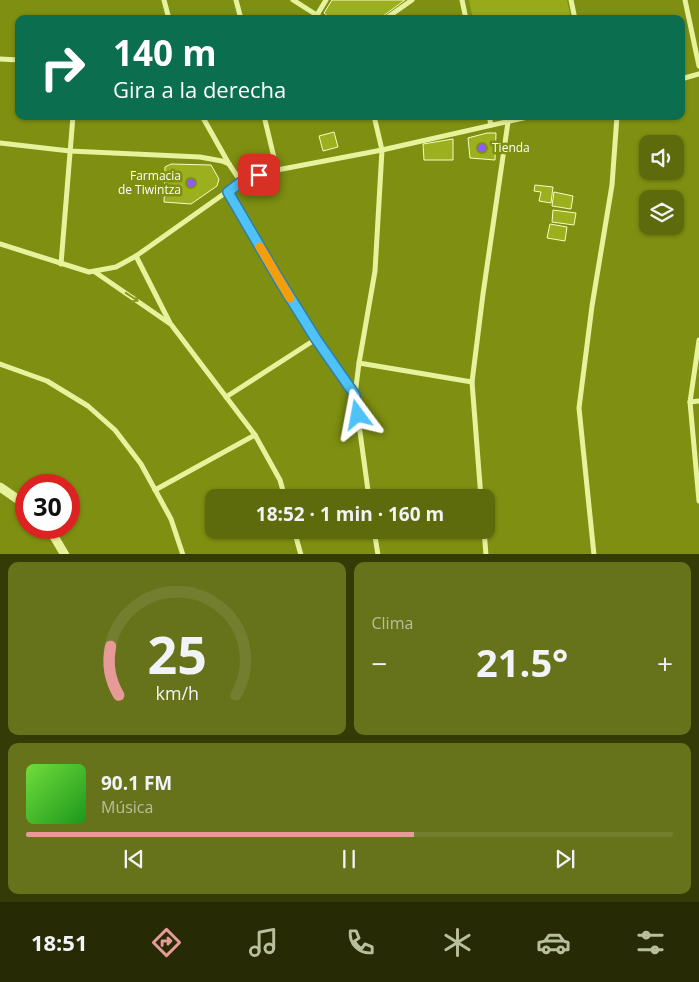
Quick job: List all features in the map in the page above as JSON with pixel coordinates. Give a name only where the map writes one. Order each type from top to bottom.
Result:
[{"type":"street","points":[[164,0],[168,15]]},
{"type":"street","points":[[236,0],[240,15]]},
{"type":"street","points":[[293,0],[317,15],[326,0]]},
{"type":"street","points":[[391,15],[412,0]]},
{"type":"street","points":[[462,0],[465,15]]},
{"type":"street","points":[[571,0],[574,15]]},
{"type":"street","points":[[684,0],[699,66]]},
{"type":"street","points":[[0,59],[15,60]]},
{"type":"street","points":[[685,78],[699,74]]},
{"type":"street","points":[[61,264],[73,120]]},
{"type":"street","points":[[204,120],[241,182]]},
{"type":"street","points":[[265,120],[276,170]]},
{"type":"street","points":[[368,489],[355,395],[375,271],[382,150],[375,120]]},
{"type":"street","points":[[490,120],[492,125]]},
{"type":"street","points":[[0,244],[89,272],[116,267],[136,256],[241,182],[276,170],[382,150],[516,120]]},
{"type":"street","points":[[594,554],[579,408],[592,306],[612,185],[617,120]]},
{"type":"street","points":[[480,489],[472,382],[508,122]]},
{"type":"street","points":[[0,143],[70,151],[200,157],[229,164]]},
{"type":"street","points":[[228,192],[316,339],[355,395]]},
{"type":"street","points":[[136,256],[170,323],[255,435],[280,480],[282,489]]},
{"type":"street","points":[[95,272],[170,323]]},
{"type":"street","points":[[226,398],[316,339]]},
{"type":"street","points":[[699,340],[690,402],[699,501]]},
{"type":"street","points":[[359,363],[472,382]]},
{"type":"street","points":[[0,364],[47,381],[88,406],[115,430],[141,464],[171,519],[183,554]]},
{"type":"street","points":[[690,402],[699,401]]},
{"type":"street","points":[[155,490],[255,435]]},
{"type":"street","points":[[0,487],[15,497]]},
{"type":"street","points":[[56,539],[65,554]]},
{"type":"street","points":[[296,539],[300,554]]},
{"type":"street","points":[[376,539],[378,554]]},
{"type":"street","points":[[485,539],[486,554]]},
{"type":"green space","points":[[469,0],[567,0],[570,15],[472,15]]},
{"type":"building","points":[[332,0],[405,0],[384,15],[327,15],[324,13]]},
{"type":"building","points":[[334,132],[338,147],[323,151],[319,136]]},
{"type":"building","name":"Tienda","points":[[487,133],[496,133],[495,160],[470,158],[468,138]]},
{"type":"building","points":[[453,139],[453,160],[424,160],[423,144]]},
{"type":"building","name":"Farmacia de Tiwintza","points":[[171,164],[211,165],[219,179],[217,186],[191,204],[164,202],[165,167]]},
{"type":"building","points":[[535,185],[553,187],[551,203],[539,201],[541,192],[534,191]]},
{"type":"building","points":[[554,192],[573,196],[571,209],[552,206]]},
{"type":"building","points":[[553,210],[576,213],[574,225],[552,222]]},
{"type":"building","points":[[550,224],[567,227],[565,241],[547,238]]},
{"type":"slow traffic","points":[[260,247],[290,298]]},
{"type":"place","name":"Tienda","points":[[482,148]]},
{"type":"place","name":"Farmacia de Tiwintza","points":[[191,183]]},
{"type":"route","points":[[259,175],[241,182],[228,192],[316,339],[355,395],[358,415]]}]
